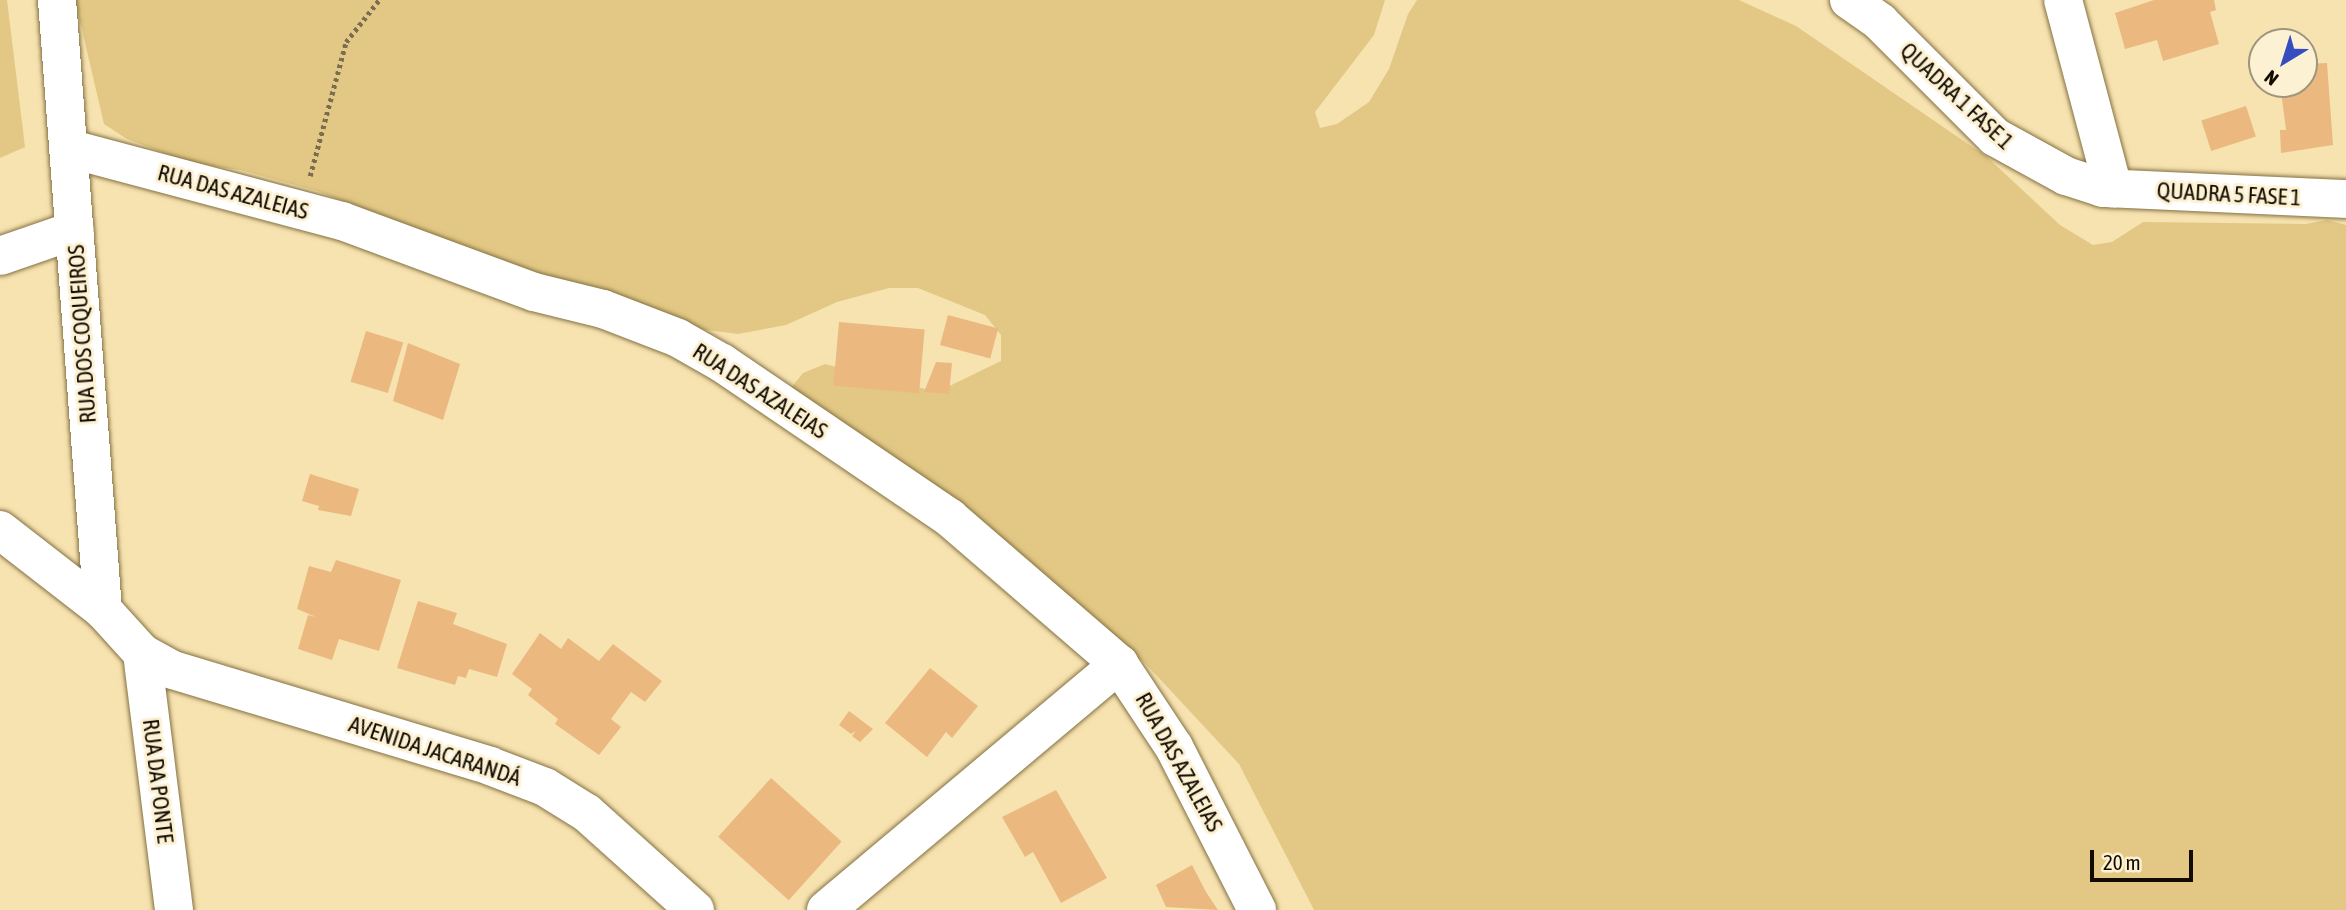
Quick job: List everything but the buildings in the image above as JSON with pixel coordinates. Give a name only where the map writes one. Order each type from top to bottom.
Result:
[{"type":"street","name":"RUA DOS COQUEIROS","points":[[57,0],[71,149],[103,610]]},
{"type":"street","name":"QUADRA 1 FASE 1","points":[[1849,0],[1880,22],[1995,137],[2066,176],[2113,188]]},
{"type":"street","points":[[2063,0],[2113,188]]},
{"type":"street","name":"RUA DAS AZALEIAS","points":[[71,149],[301,210],[678,338],[950,518],[1119,664],[1174,747],[1258,910]]},
{"type":"street","name":"QUADRA 5 FASE 1","points":[[2113,188],[2346,199]]},
{"type":"street","points":[[0,256],[75,230]]},
{"type":"street","points":[[0,530],[103,610],[142,653]]},
{"type":"street","name":"RUA DA PONTE","points":[[142,653],[174,910]]},
{"type":"street","name":"AVENIDA JACARANDÁ","points":[[142,653],[199,679],[490,766],[545,787],[586,813],[695,910]]},
{"type":"street","points":[[826,910],[1119,664]]},
{"type":"path","points":[[301,210],[346,42],[379,0]]},
{"type":"shaded area","points":[[0,0],[7,0],[25,147],[0,158]]},
{"type":"shaded area","points":[[75,0],[1385,0],[1374,35],[1315,112],[1320,128],[1337,124],[1369,102],[1389,69],[1408,14],[1417,0],[1739,0],[1796,26],[1987,157],[2060,225],[2093,245],[2112,242],[2143,222],[2306,224],[2327,220],[2346,225],[2346,910],[1314,910],[1239,764],[1143,661],[913,484],[786,394],[803,373],[825,364],[937,392],[1001,361],[1001,335],[985,315],[918,288],[889,288],[837,302],[786,325],[738,334],[661,324],[317,191],[240,170],[191,163],[127,139],[104,124]]}]
